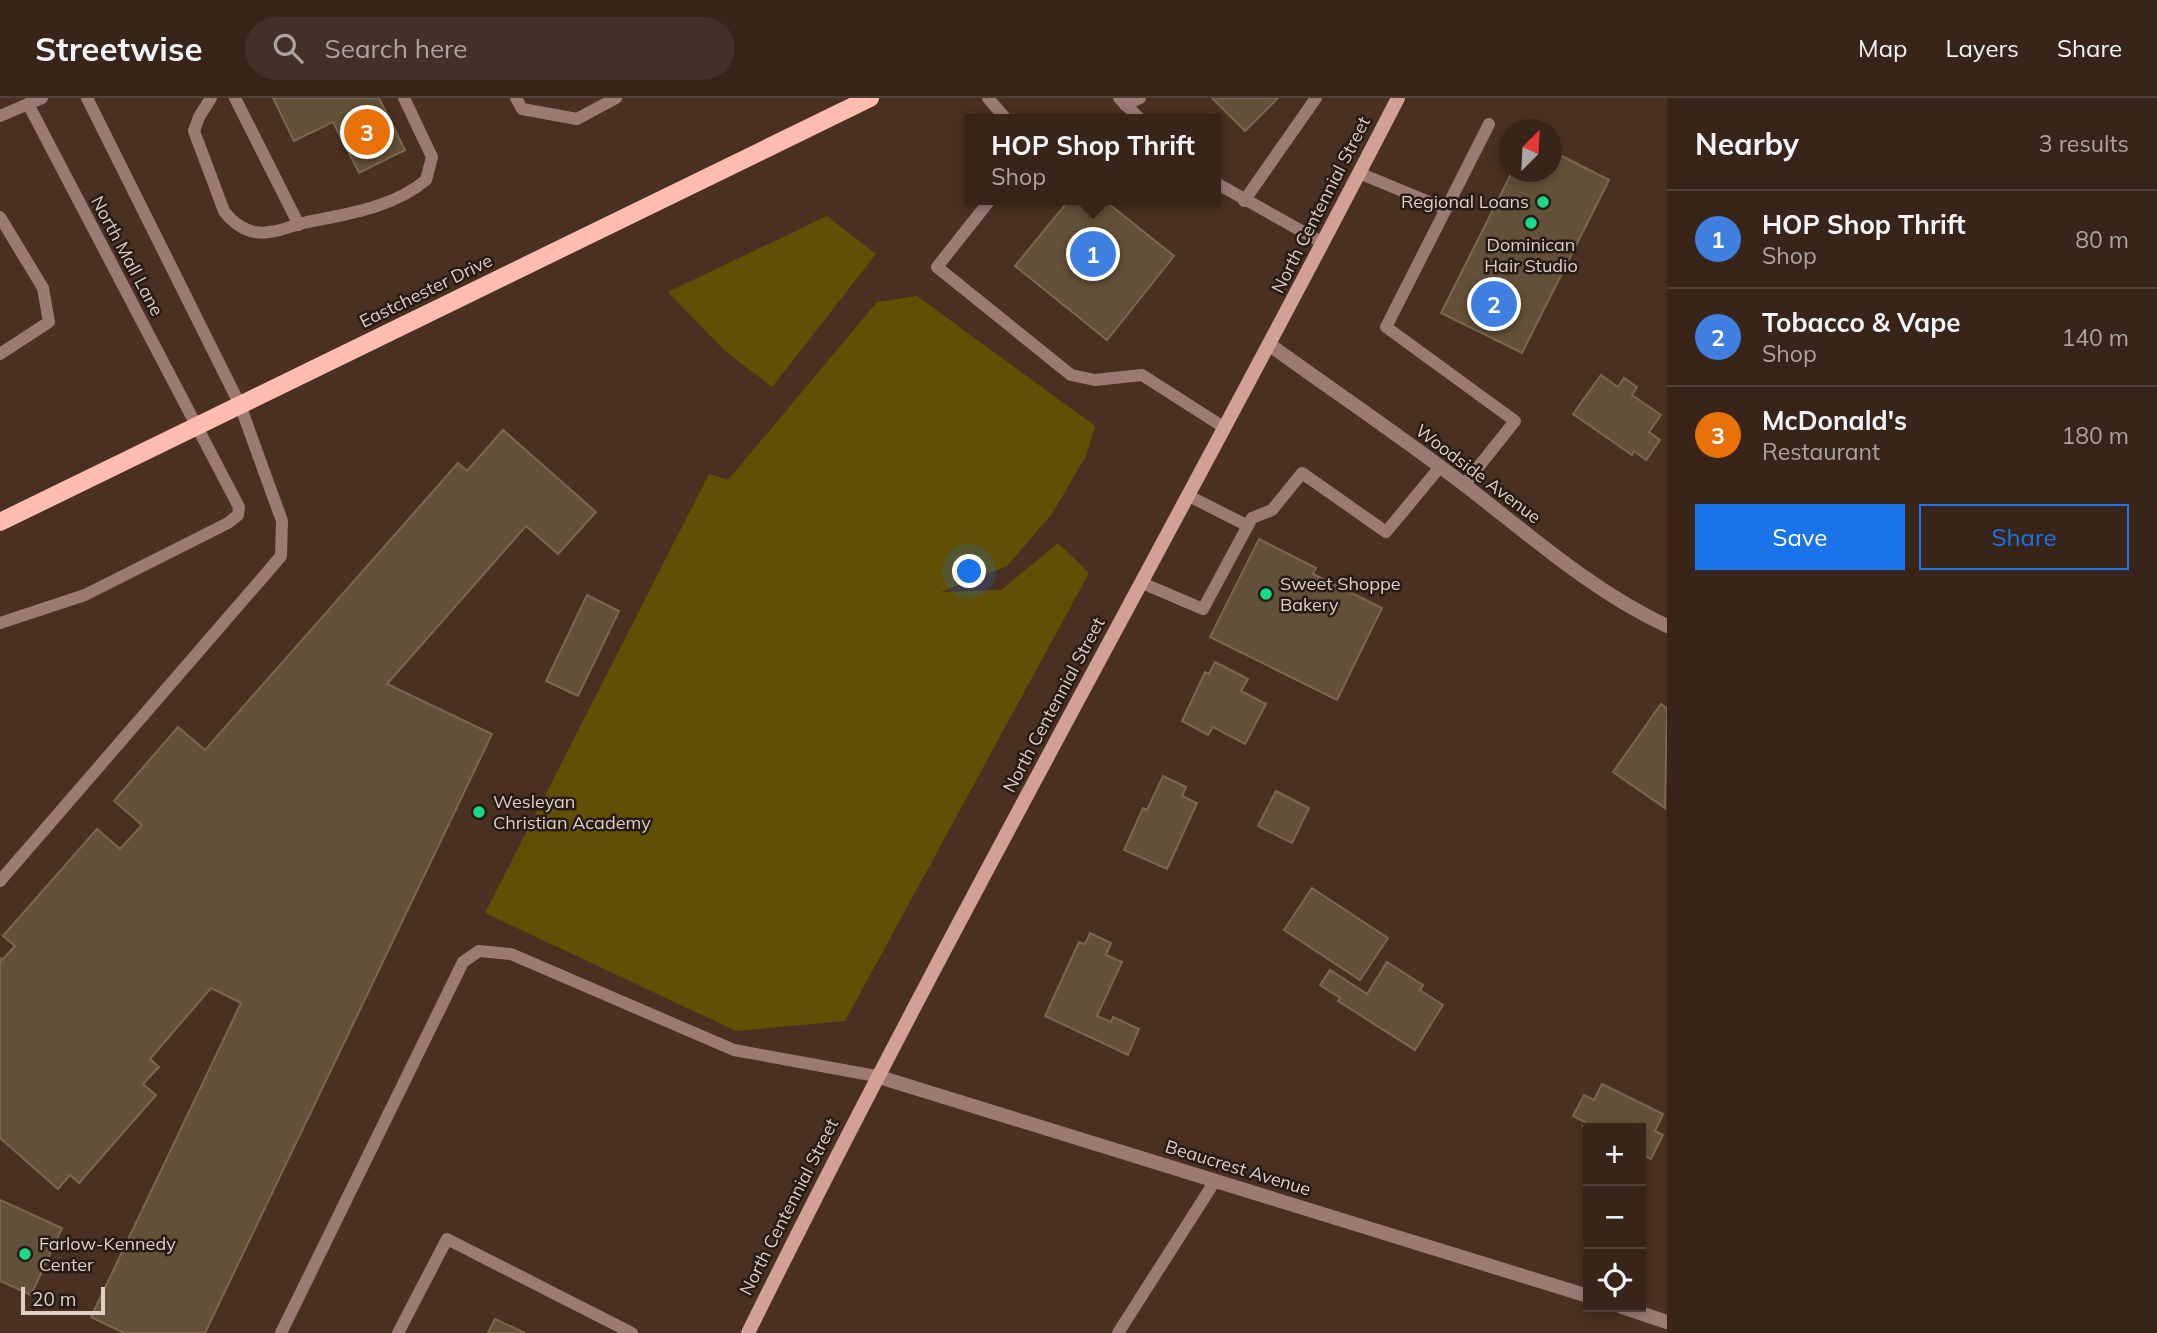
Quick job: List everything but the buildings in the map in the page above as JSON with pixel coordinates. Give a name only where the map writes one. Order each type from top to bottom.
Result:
[{"type":"main road","name":"Eastchester Drive","points":[[0,522],[870,98]]},
{"type":"main road","name":"North Centennial Street","points":[[748,1333],[876,1076],[1270,345],[1398,98]]},
{"type":"street","name":"Woodside Avenue","points":[[1270,345],[1440,467],[1582,578],[1636,611],[1667,626]]},
{"type":"street","name":"Beaucrest Avenue","points":[[876,1076],[1583,1294]]},
{"type":"street","points":[[1637,1312],[1667,1322]]},
{"type":"lane","points":[[0,116],[42,98]]},
{"type":"lane","name":"North Mall Lane","points":[[0,881],[281,556],[282,521],[240,405],[87,98]]},
{"type":"lane","points":[[211,98],[194,131],[224,211],[232,221],[254,232],[276,231],[348,216],[387,202],[426,180],[432,157],[404,98]]},
{"type":"lane","points":[[234,98],[299,225]]},
{"type":"lane","points":[[516,98],[522,109],[577,120],[616,98]]},
{"type":"lane","points":[[988,98],[1002,114]]},
{"type":"lane","points":[[1122,102],[1140,98]]},
{"type":"lane","points":[[1244,201],[1316,98]]},
{"type":"lane","name":"North Mall Lane","points":[[0,622],[85,594],[193,542],[238,515],[236,496],[28,104]]},
{"type":"lane","points":[[1464,485],[1515,421],[1386,327],[1489,124]]},
{"type":"lane","points":[[1359,173],[1446,209]]},
{"type":"lane","points":[[1221,186],[1323,243]]},
{"type":"lane","points":[[986,205],[937,267],[1071,375],[1095,380],[1142,375],[1225,428]]},
{"type":"lane","points":[[0,217],[43,288],[50,322],[0,354]]},
{"type":"lane","points":[[1142,583],[1203,609],[1252,518],[1272,510],[1302,473],[1386,532],[1440,467]]},
{"type":"lane","points":[[1189,496],[1248,526]]},
{"type":"lane","points":[[281,1333],[463,962],[479,951],[511,954],[734,1050],[876,1076]]},
{"type":"lane","points":[[1118,1333],[1215,1181]]},
{"type":"lane","points":[[397,1333],[447,1239],[632,1333]]},
{"type":"shaded area","points":[[827,216],[876,254],[772,387],[725,351],[668,292]]},
{"type":"shaded area","points":[[917,296],[1095,426],[1086,456],[1052,514],[1007,566],[941,592],[1001,590],[1058,543],[1089,573],[845,1021],[736,1031],[485,913],[709,474],[728,480],[877,302]]},
{"type":"place","name":"McDonald's","points":[[367,132]]},
{"type":"place","name":"Regional Loans","points":[[1543,202]]},
{"type":"place","name":"Dominican Hair Studio","points":[[1531,223]]},
{"type":"place","name":"HOP Shop Thrift","points":[[1093,254]]},
{"type":"place","name":"Tobacco & Vape","points":[[1494,304]]},
{"type":"place","name":"Sweet Shoppe Bakery","points":[[1266,594]]},
{"type":"place","name":"Wesleyan Christian Academy","points":[[479,812]]},
{"type":"place","name":"Farlow-Kennedy Center","points":[[25,1254]]}]
